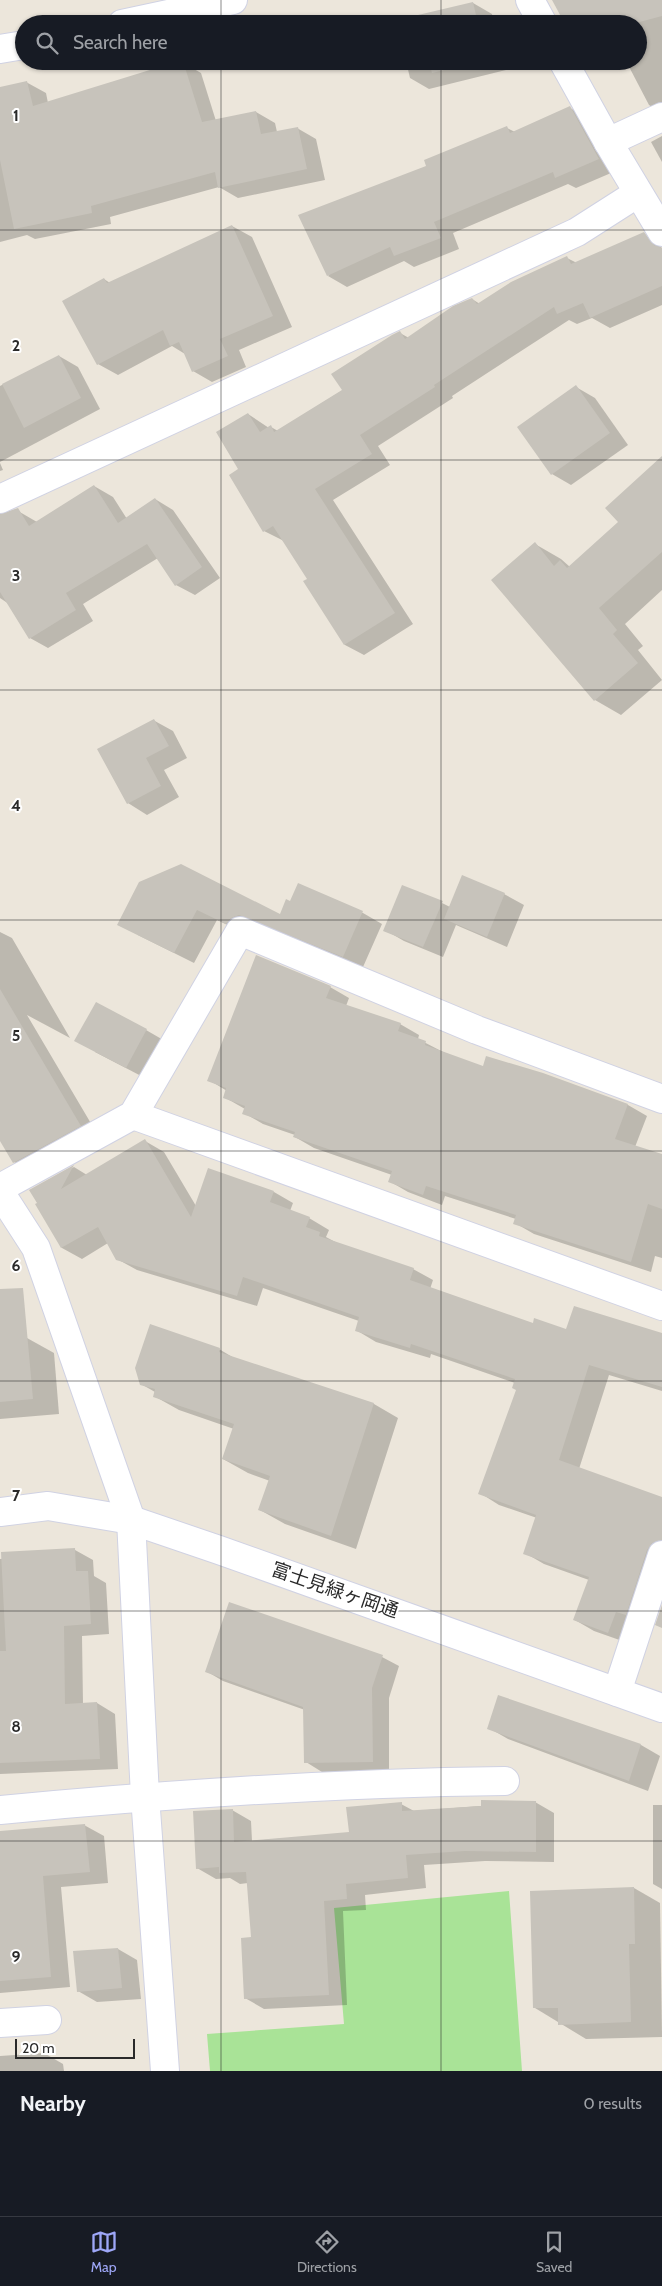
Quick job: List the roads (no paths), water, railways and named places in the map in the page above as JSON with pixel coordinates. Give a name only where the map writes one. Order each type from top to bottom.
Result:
[{"type":"street","points":[[164,15],[233,0]]},
{"type":"street","points":[[530,0],[538,15]]},
{"type":"street","points":[[0,49],[15,46]]},
{"type":"street","points":[[568,70],[608,142],[662,232]]},
{"type":"street","points":[[608,142],[662,117]]},
{"type":"street","points":[[0,498],[577,232],[638,193]]},
{"type":"street","points":[[165,2071],[145,1796],[130,1520],[36,1248],[0,1190],[134,1115],[240,931],[477,1030],[662,1099]]},
{"type":"street","points":[[134,1115],[662,1306]]},
{"type":"street","name":"富士見緑ヶ岡通","points":[[0,1512],[48,1506],[130,1520],[294,1576],[662,1708]]},
{"type":"street","points":[[617,1692],[662,1555]]},
{"type":"street","points":[[0,1810],[145,1796],[438,1782],[506,1781]]},
{"type":"street","points":[[0,2023],[47,2020]]}]
